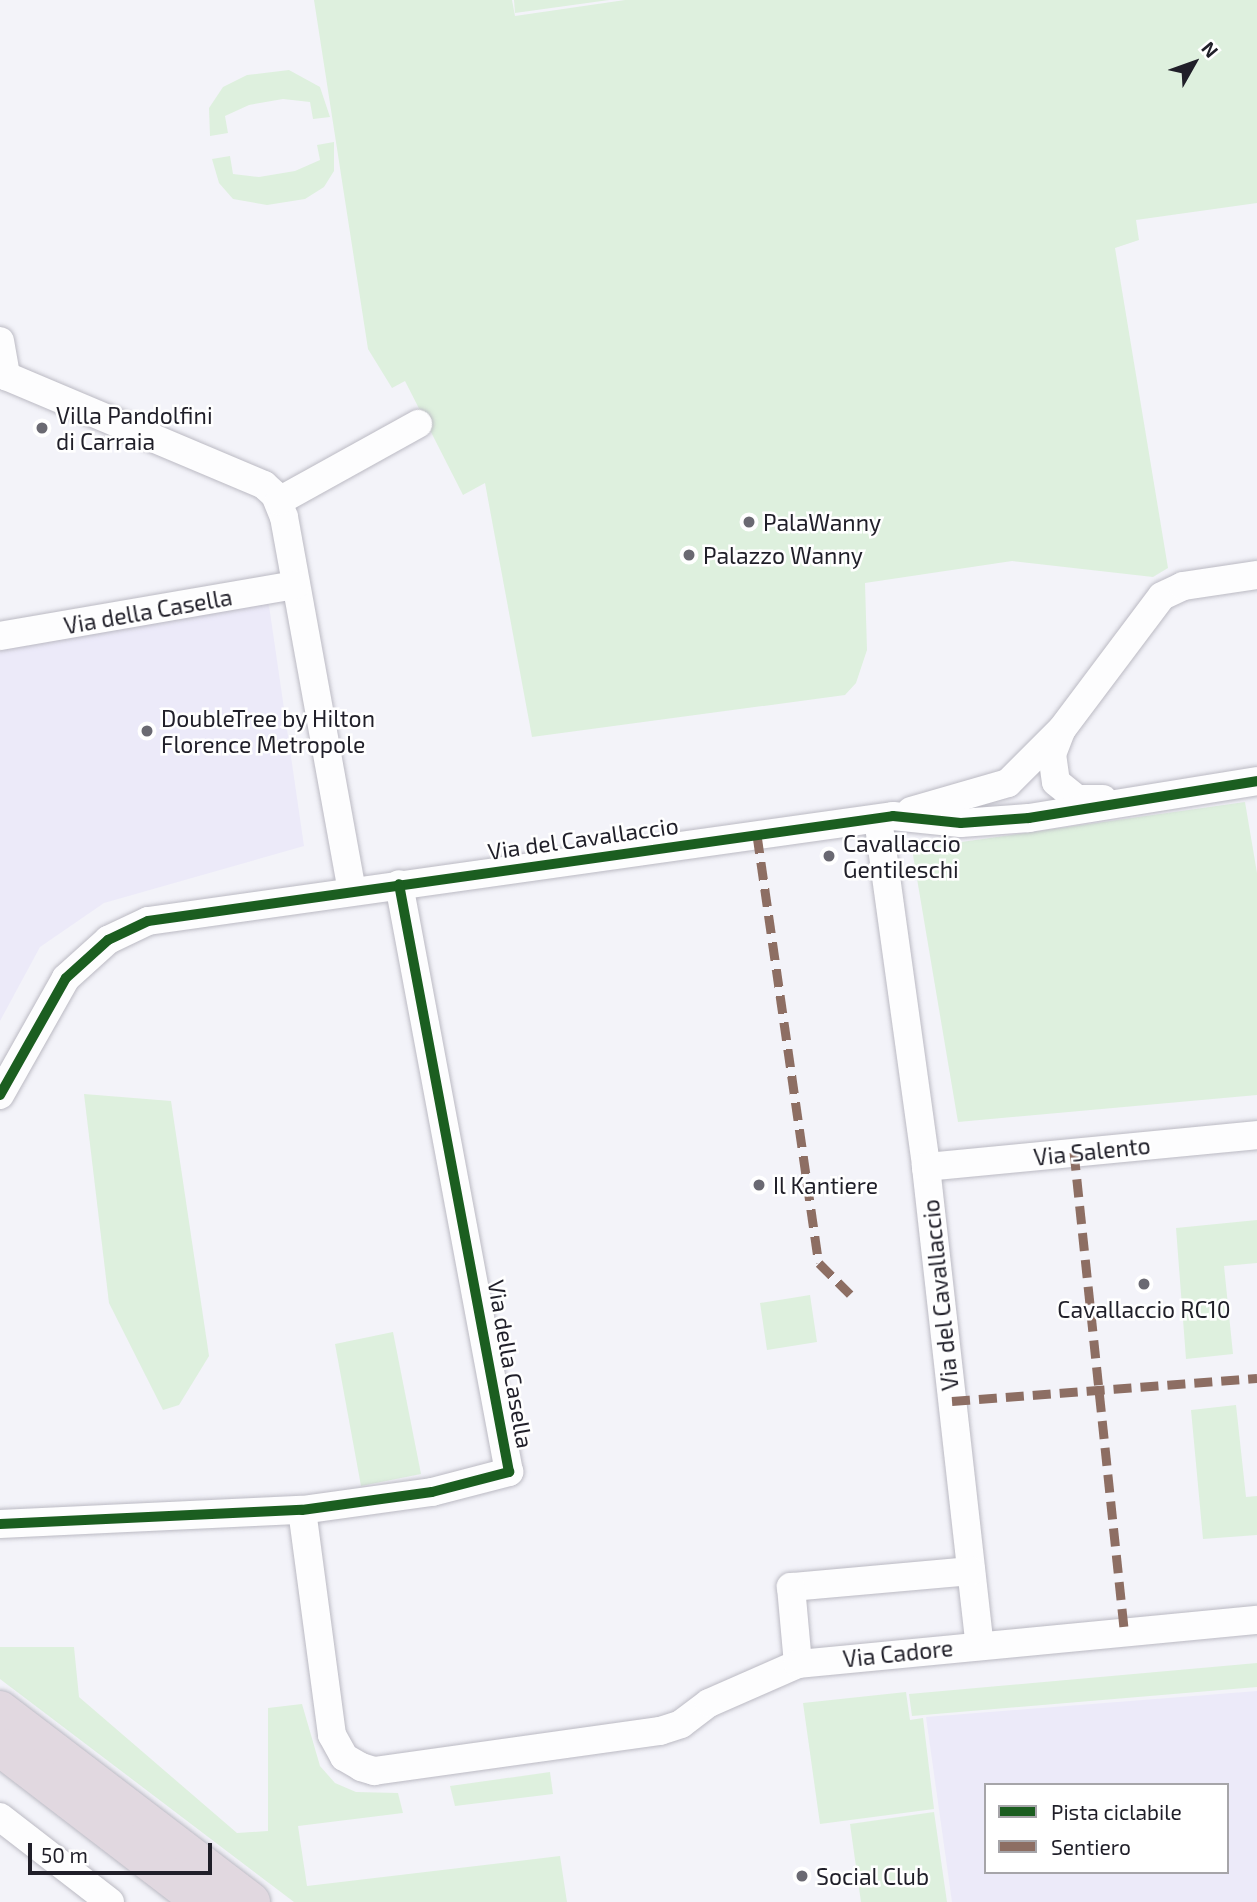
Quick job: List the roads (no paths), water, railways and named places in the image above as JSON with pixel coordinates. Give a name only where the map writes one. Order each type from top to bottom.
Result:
[{"type":"highway","points":[[0,1710],[61,1775],[202,1902]]},
{"type":"highway","points":[[0,1747],[61,1775],[251,1902]]},
{"type":"street","points":[[0,341],[3,378],[264,485],[279,501],[352,891]]},
{"type":"street","points":[[279,501],[418,424]]},
{"type":"street","points":[[886,817],[1008,783],[1062,729],[1163,596],[1183,586],[1257,575]]},
{"type":"street","name":"Via della Casella","points":[[0,636],[296,586]]},
{"type":"street","points":[[1062,729],[1052,768],[1066,792],[1084,800],[1142,797]]},
{"type":"street","name":"Via del Cavallaccio","points":[[0,1095],[50,1002],[78,966],[108,940],[170,916],[886,817],[961,823],[1060,815],[1142,797],[1257,780]]},
{"type":"street","name":"Via del Cavallaccio","points":[[886,817],[980,1646]]},
{"type":"street","name":"Via della Casella","points":[[0,1524],[302,1510],[432,1492],[509,1472],[399,884]]},
{"type":"street","name":"Via Salento","points":[[926,1167],[1257,1135]]},
{"type":"street","points":[[302,1510],[332,1735],[344,1757],[374,1771],[660,1731],[681,1724],[709,1703],[798,1664],[790,1587],[971,1571]]},
{"type":"street","name":"Via Cadore","points":[[798,1664],[1257,1620]]},
{"type":"street","points":[[0,1817],[110,1902]]},
{"type":"place","name":"Villa Pandolfini di Carraia","points":[[42,428]]},
{"type":"place","name":"PalaWanny","points":[[749,522]]},
{"type":"place","name":"Palazzo Wanny","points":[[689,555]]},
{"type":"place","name":"DoubleTree by Hilton Florence Metropole","points":[[147,731]]},
{"type":"place","name":"Cavallaccio Gentileschi","points":[[829,856]]},
{"type":"place","name":"Il Kantiere","points":[[759,1185]]},
{"type":"place","name":"Cavallaccio RC10","points":[[1144,1284]]},
{"type":"place","name":"Social Club","points":[[802,1876]]}]
